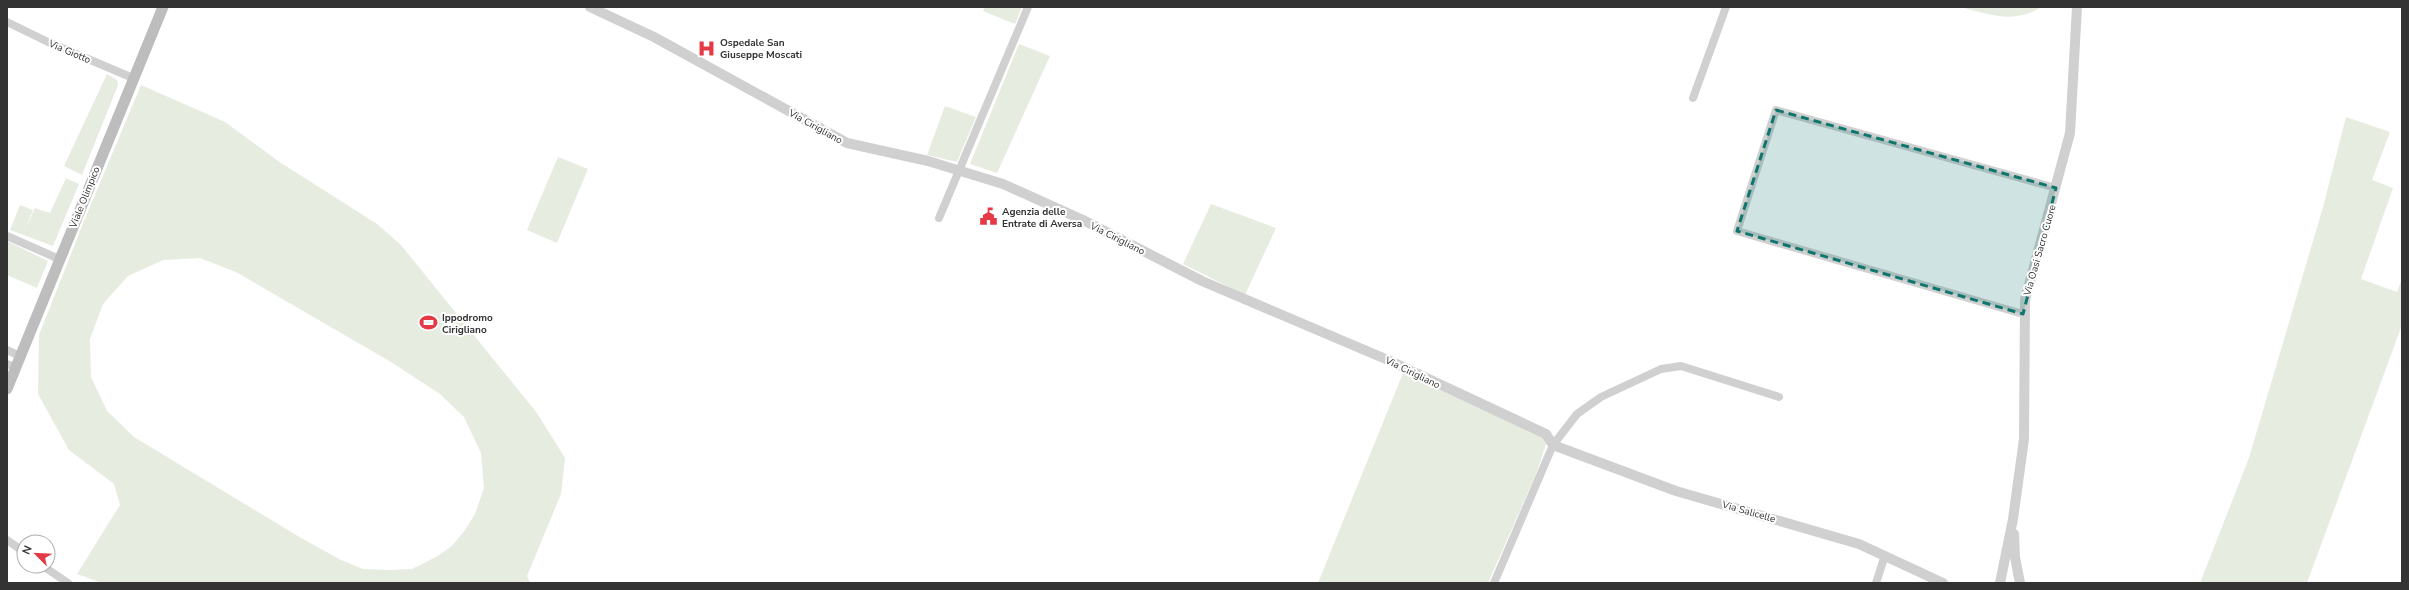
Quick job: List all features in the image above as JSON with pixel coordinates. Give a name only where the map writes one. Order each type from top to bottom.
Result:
[{"type":"main road","name":"Viale Olimpico","points":[[7,389],[11,366],[20,356],[58,259],[163,7]]},
{"type":"street","name":"Via Cirigliano","points":[[590,7],[660,40],[847,143],[961,170],[1003,184],[1083,220],[1202,282],[1388,360],[1546,434],[1553,445]]},
{"type":"street","points":[[939,218],[961,170],[1028,7]]},
{"type":"street","points":[[1693,98],[1726,7]]},
{"type":"street","name":"Via Oasi Sacro Cuore","points":[[2000,583],[2013,519],[2025,420],[2023,314],[2028,285],[2056,188],[2070,132],[2077,9]]},
{"type":"street","name":"Via Giotto","points":[[7,22],[48,42],[133,78]]},
{"type":"street","points":[[2023,314],[1737,231],[1776,110],[2056,188]]},
{"type":"street","points":[[7,236],[58,259]]},
{"type":"street","points":[[7,350],[20,356]]},
{"type":"street","points":[[1494,583],[1553,445],[1578,414],[1601,397],[1672,366],[1689,367],[1779,397]]},
{"type":"street","name":"Via Salicelle","points":[[1553,445],[1676,491],[1860,544],[1943,583]]},
{"type":"street","name":"Via Oasi Sacro Cuore","points":[[2013,519],[2015,557],[2020,583]]},
{"type":"street","points":[[7,540],[16,546]]},
{"type":"street","points":[[1876,583],[1885,555]]},
{"type":"street","points":[[55,574],[68,583]]},
{"type":"highlighted area","points":[[1776,110],[2056,188],[2023,314],[1737,231]]},
{"type":"shaded area","points":[[985,7],[1022,7],[1015,24],[983,11]]},
{"type":"shaded area","points":[[1961,7],[2041,7],[2032,12],[2012,17],[1992,15]]},
{"type":"shaded area","points":[[1019,44],[1050,56],[997,173],[970,164]]},
{"type":"shaded area","points":[[107,74],[117,80],[118,85],[82,175],[64,166]]},
{"type":"shaded area","name":"Ippodromo Cirigliano","points":[[141,85],[225,122],[281,163],[377,224],[401,245],[537,413],[565,458],[561,494],[527,576],[530,583],[102,583],[77,574],[120,505],[114,484],[69,450],[38,394],[39,335],[84,221]],"holes":[[[200,258],[236,272],[391,362],[440,394],[464,417],[481,453],[484,488],[475,514],[465,530],[452,546],[436,557],[412,569],[363,569],[341,560],[301,538],[134,437],[107,411],[91,377],[90,339],[103,304],[128,276],[163,260]]]},
{"type":"shaded area","points":[[945,106],[976,117],[957,162],[927,155]]},
{"type":"shaded area","points":[[2346,117],[2390,132],[2372,180],[2393,188],[2361,279],[2397,292],[2402,279],[2402,325],[2307,583],[2200,583],[2249,458],[2323,207]]},
{"type":"shaded area","points":[[558,157],[588,169],[557,243],[527,230]]},
{"type":"shaded area","points":[[66,178],[79,184],[53,246],[10,230],[20,205],[33,210],[24,232],[35,208],[50,213]]},
{"type":"shaded area","points":[[1211,204],[1276,228],[1245,295],[1183,264]]},
{"type":"shaded area","points":[[7,241],[48,261],[37,288],[7,275]]},
{"type":"shaded area","points":[[1403,373],[1541,436],[1547,441],[1536,474],[1488,583],[1318,583]]},
{"type":"place","name":"Ospedale San Giuseppe Moscati","points":[[707,48]]},
{"type":"place","name":"Agenzia delle Entrate di Aversa","points":[[989,217]]},
{"type":"place","name":"Ippodromo Cirigliano","points":[[429,323]]}]
